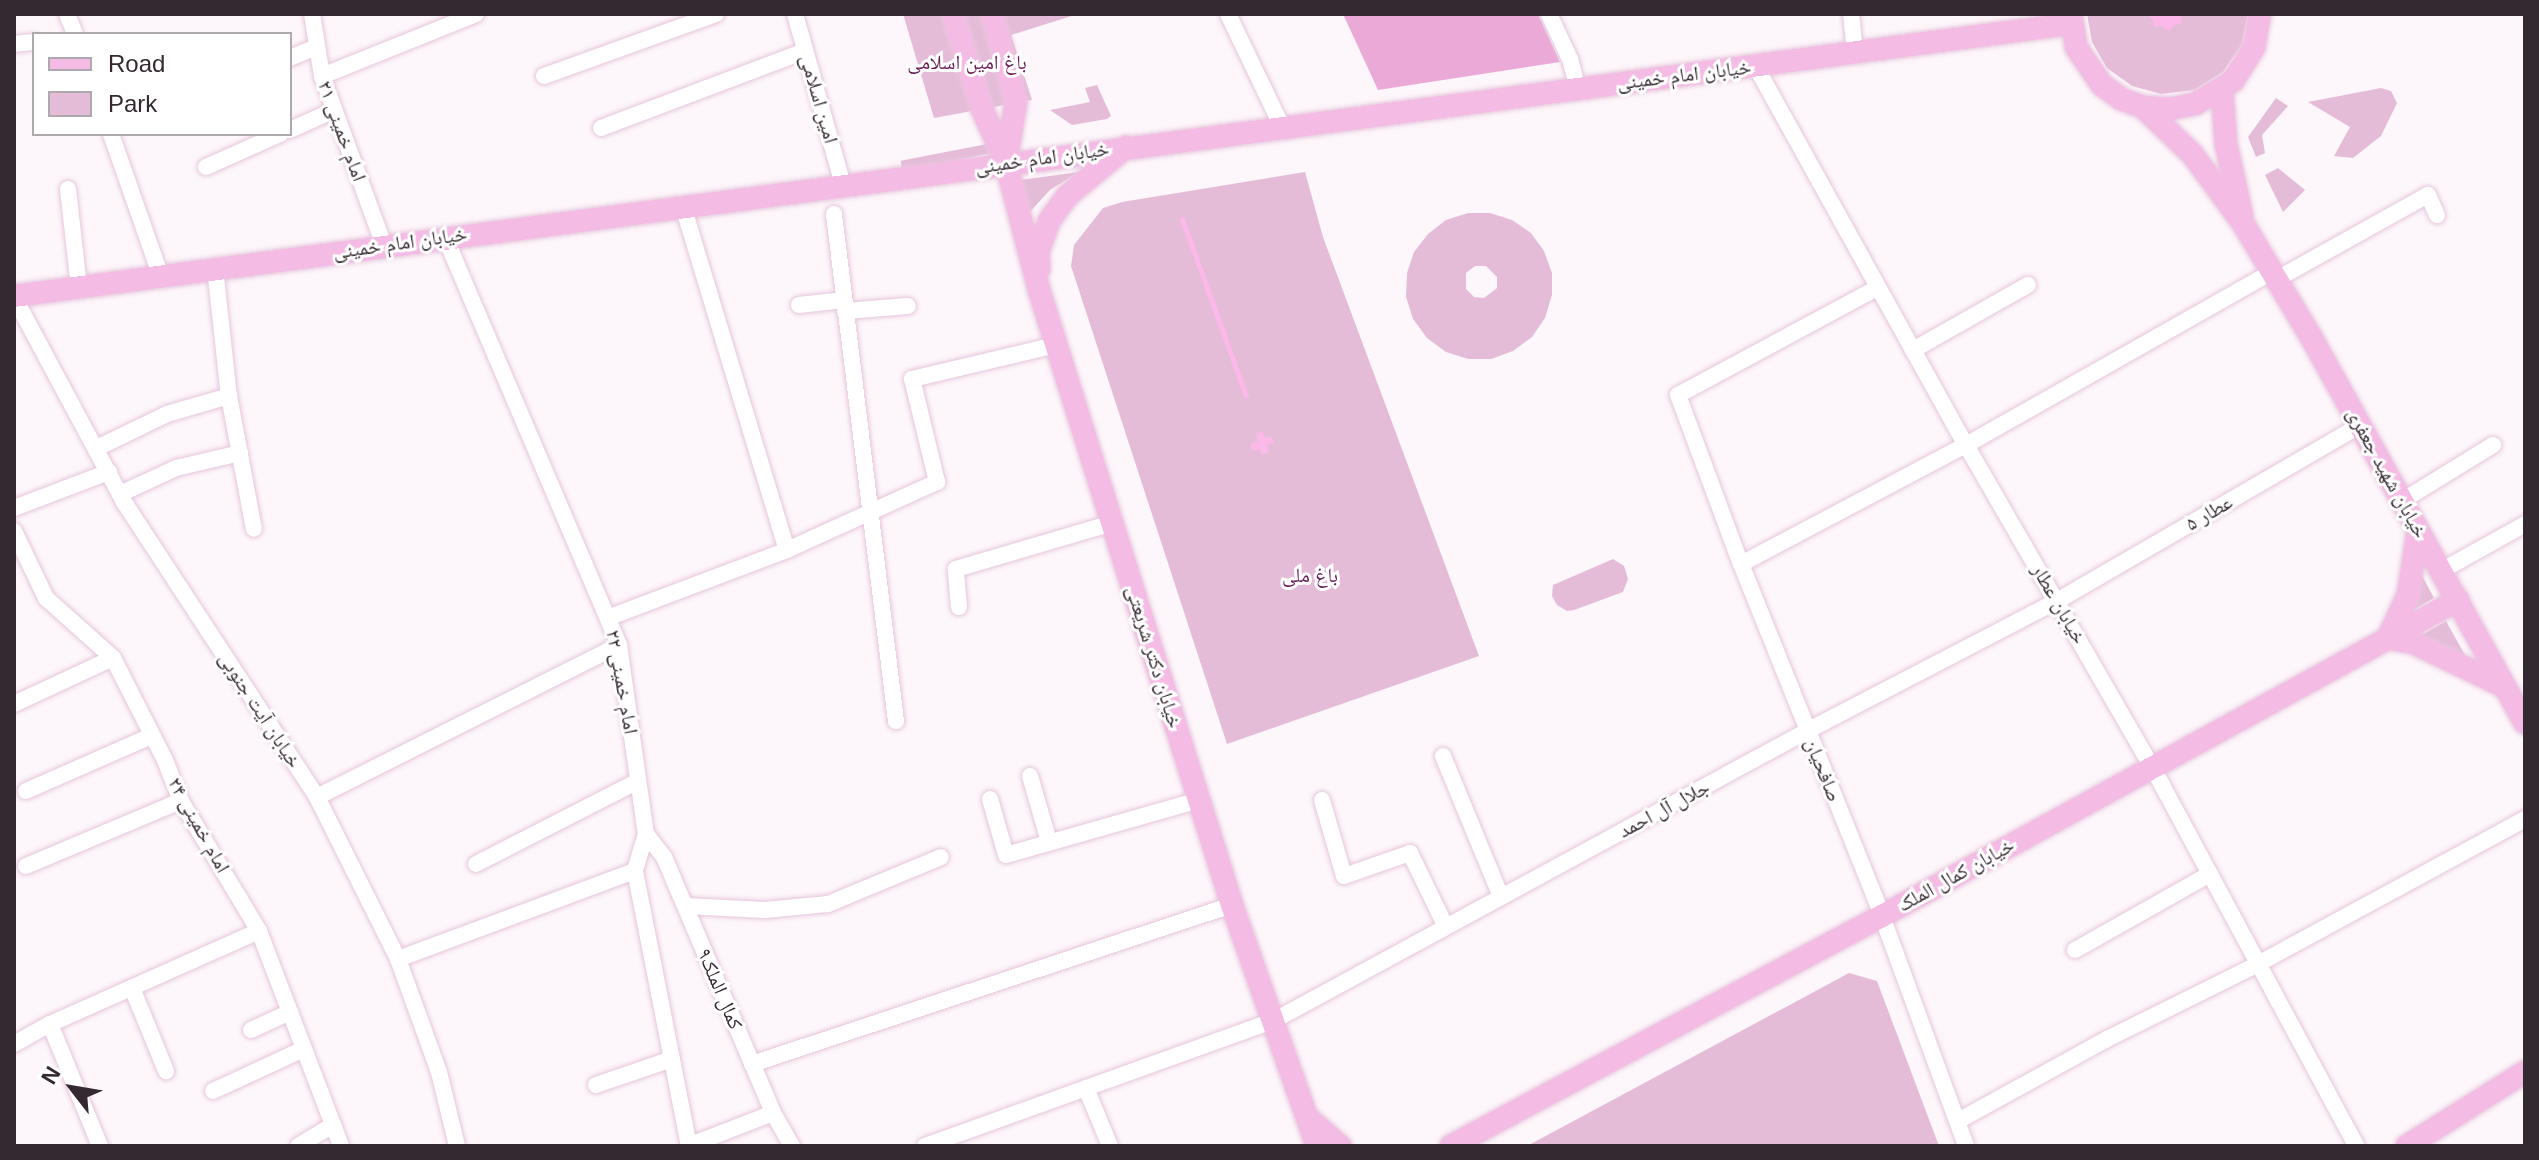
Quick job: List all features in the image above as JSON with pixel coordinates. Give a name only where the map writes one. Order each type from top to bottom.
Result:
[{"type":"main road","points":[[953,14],[982,109],[1006,163]]},
{"type":"main road","points":[[992,14],[1016,102],[1006,163]]},
{"type":"main road","points":[[2070,19],[2076,47],[2094,77],[2121,99],[2143,107],[2169,109],[2195,104],[2222,90],[2250,56],[2260,14]]},
{"type":"main road","name":"خیابان امام خمینی","points":[[14,297],[384,245],[1855,52],[2070,19]]},
{"type":"main road","name":"خیابان شهید جعفری","points":[[2222,90],[2226,144],[2244,225]]},
{"type":"main road","name":"خیابان شهید جعفری","points":[[2143,107],[2193,155],[2244,225],[2514,693],[2525,723]]},
{"type":"main road","points":[[1039,290],[1038,252],[1049,221],[1067,196],[1126,147]]},
{"type":"main road","name":"خیابان دکتر شریعتی","points":[[1006,163],[1039,290],[1232,905],[1317,1146]]},
{"type":"main road","points":[[2418,530],[2408,595],[2388,638],[2414,643],[2514,693]]},
{"type":"main road","name":"خیابان کمال الملک","points":[[1451,1146],[1882,916],[2458,600]]},
{"type":"main road","points":[[2407,1146],[2525,1072]]},
{"type":"main road","points":[[1307,1118],[1340,1146]]},
{"type":"street","name":"امام خمینی ۲۱","points":[[312,14],[322,76],[384,245]]},
{"type":"street","points":[[322,76],[476,14]]},
{"type":"street","points":[[544,76],[716,14]]},
{"type":"street","name":"امین اسلامی","points":[[795,14],[843,185]]},
{"type":"street","points":[[1228,14],[1283,129]]},
{"type":"street","points":[[1549,14],[1570,59],[1578,88]]},
{"type":"street","points":[[1851,14],[1855,52]]},
{"type":"street","points":[[292,57],[316,47]]},
{"type":"street","points":[[601,128],[805,51]]},
{"type":"street","name":"خیابان عطار","points":[[1755,65],[1877,288],[2210,874],[2356,1146]]},
{"type":"street","points":[[292,129],[334,110]]},
{"type":"street","points":[[112,136],[161,277]]},
{"type":"street","points":[[206,167],[276,136]]},
{"type":"street","points":[[68,189],[79,287]]},
{"type":"street","points":[[1741,564],[1966,445],[2074,380],[2428,195],[2437,215]]},
{"type":"street","points":[[683,206],[787,550]]},
{"type":"street","points":[[834,214],[896,721]]},
{"type":"street","name":"امام خمینی ۲۲","points":[[445,237],[610,617],[619,645],[646,834],[635,871],[688,1146]]},
{"type":"street","points":[[215,268],[229,396],[254,529]]},
{"type":"street","points":[[1913,350],[2028,285]]},
{"type":"street","name":"صافحیان","points":[[1877,288],[1678,395],[1741,564],[1882,916],[1966,1146]]},
{"type":"street","name":"خیابان آیت جنوبی","points":[[14,297],[120,494],[317,797],[398,959],[439,1072],[457,1146]]},
{"type":"street","points":[[799,305],[908,306]]},
{"type":"street","points":[[610,617],[787,550],[937,482],[912,379],[1056,345]]},
{"type":"street","points":[[97,448],[167,414],[229,396]]},
{"type":"street","name":"عطار ۵","points":[[2057,601],[2361,425]]},
{"type":"street","points":[[2402,501],[2493,445]]},
{"type":"street","points":[[120,494],[176,468],[240,453]]},
{"type":"street","points":[[14,508],[109,472]]},
{"type":"street","points":[[959,607],[956,569],[1112,523]]},
{"type":"street","points":[[2441,571],[2525,524]]},
{"type":"street","name":"امام خمینی ۲۴","points":[[14,531],[46,598],[113,658],[181,801],[259,931],[341,1146]]},
{"type":"street","name":"جلال آل احمد","points":[[925,1146],[1273,1021],[1807,731],[2057,601]]},
{"type":"street","points":[[317,797],[619,645]]},
{"type":"street","points":[[14,704],[113,658]]},
{"type":"street","points":[[26,791],[151,736]]},
{"type":"street","points":[[1443,756],[1501,897]]},
{"type":"street","points":[[1030,776],[1049,842]]},
{"type":"street","points":[[476,864],[638,781]]},
{"type":"street","points":[[990,799],[1006,855],[1199,800]]},
{"type":"street","points":[[1322,800],[1344,876],[1410,853],[1446,927]]},
{"type":"street","points":[[26,866],[181,801]]},
{"type":"street","points":[[1958,1121],[2107,1039],[2258,964],[2525,819]]},
{"type":"street","name":"کمال الملک۹","points":[[646,834],[664,857],[773,1113],[792,1146]]},
{"type":"street","points":[[685,906],[765,910],[828,904],[941,857]]},
{"type":"street","points":[[398,959],[635,871]]},
{"type":"street","points":[[2075,950],[2210,874]]},
{"type":"street","points":[[752,1064],[1232,905]]},
{"type":"street","points":[[14,1044],[50,1024],[259,931]]},
{"type":"street","points":[[132,988],[166,1071]]},
{"type":"street","points":[[251,1030],[290,1012]]},
{"type":"street","points":[[50,1024],[100,1146]]},
{"type":"street","points":[[213,1091],[304,1049]]},
{"type":"street","points":[[596,1085],[672,1059]]},
{"type":"street","points":[[1086,1088],[1110,1146]]},
{"type":"street","points":[[688,1146],[773,1113]]},
{"type":"street","points":[[298,1146],[333,1125]]},
{"type":"green space","name":"باغ امین اسلامی","points":[[903,14],[1078,14],[1011,35],[1032,100],[934,118]]},
{"type":"green space","points":[[2087,14],[2248,14],[2242,44],[2223,72],[2194,90],[2161,94],[2132,86],[2107,68],[2092,42]]},
{"type":"green space","points":[[1097,85],[1111,116],[1107,119],[1072,125],[1050,110],[1090,102],[1085,88]]},
{"type":"green space","points":[[2381,88],[2391,91],[2397,103],[2381,136],[2353,158],[2334,156],[2350,127],[2308,102]]},
{"type":"green space","points":[[2276,98],[2288,106],[2262,135],[2265,153],[2256,157],[2248,137]]},
{"type":"green space","points":[[987,144],[989,154],[903,171],[901,161]]},
{"type":"green space","points":[[2278,168],[2305,190],[2283,212],[2265,175]]},
{"type":"green space","points":[[1079,172],[1050,190],[1029,213],[1020,180]]},
{"type":"green space","name":"باغ ملی","points":[[1305,172],[1323,237],[1479,656],[1227,744],[1071,266],[1074,245],[1103,208],[1122,202]]},
{"type":"green space","points":[[1468,213],[1490,213],[1512,220],[1531,233],[1544,251],[1552,273],[1552,295],[1545,318],[1532,337],[1513,351],[1491,359],[1468,359],[1446,352],[1427,338],[1413,319],[1406,297],[1407,273],[1414,252],[1428,234],[1446,220]],"holes":[[[1475,266],[1486,266],[1497,277],[1497,288],[1484,298],[1474,297],[1466,289],[1466,273]]]},
{"type":"green space","points":[[1613,559],[1624,566],[1628,579],[1623,592],[1574,610],[1567,611],[1557,605],[1552,596],[1553,585]]},
{"type":"green space","points":[[2420,572],[2434,598],[2404,615]]},
{"type":"green space","points":[[2446,621],[2466,657],[2418,637]]},
{"type":"green space","points":[[1849,973],[1877,981],[1939,1146],[1527,1146]]},
{"type":"shaded area","points":[[1343,14],[1538,14],[1560,62],[1378,90]]},
{"type":"shaded area","points":[[2146,14],[2182,14],[2181,24],[2174,25],[2169,31],[2162,26],[2154,27],[2153,20]]},
{"type":"shaded area","points":[[1262,431],[1265,438],[1271,436],[1274,443],[1267,445],[1269,452],[1262,455],[1259,449],[1253,451],[1250,444],[1258,441],[1256,434]]},
{"type":"waterway","points":[[1182,219],[1246,396]]}]
